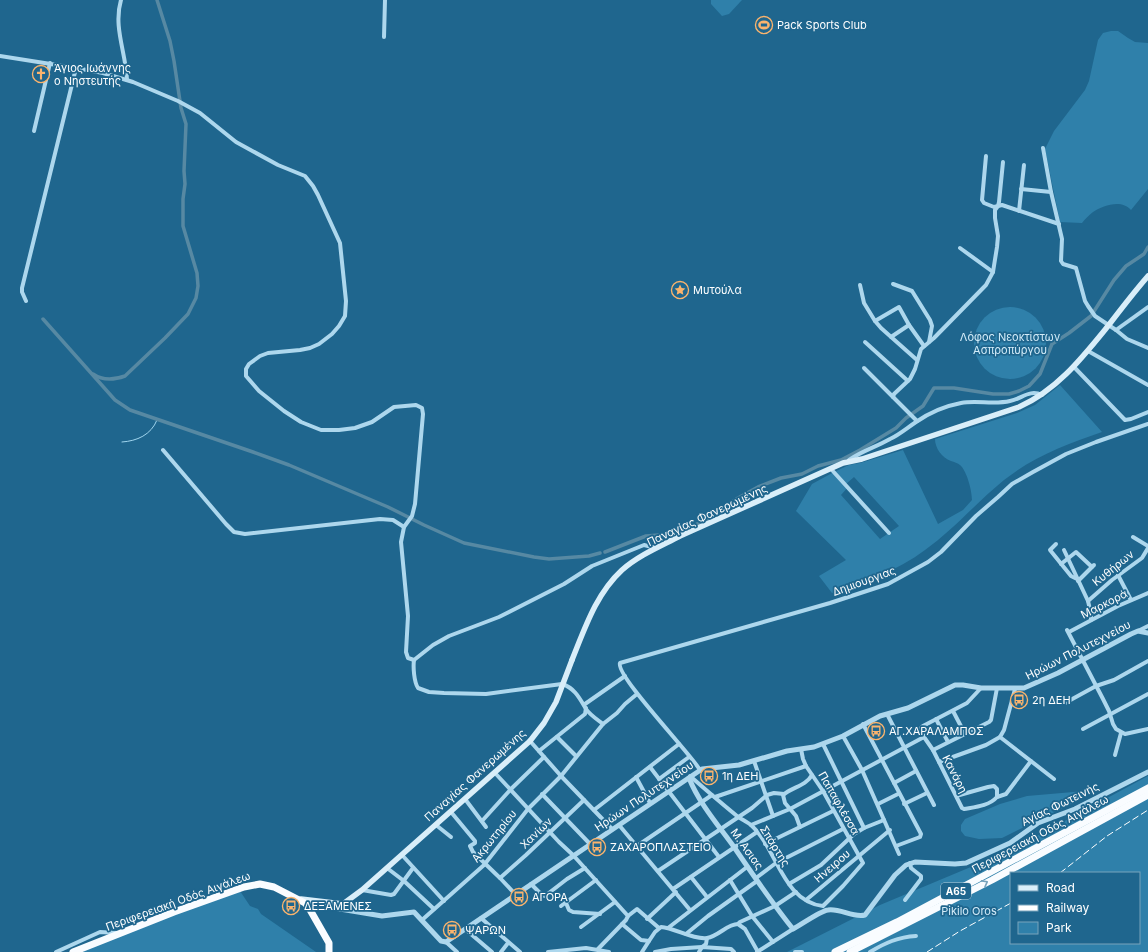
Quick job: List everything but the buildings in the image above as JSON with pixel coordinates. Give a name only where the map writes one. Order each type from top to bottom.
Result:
[{"type":"highway","name":"Περιφερειακή Οδός Αιγάλεω","points":[[835,952],[897,922],[1148,788]]},
{"type":"highway","name":"Περιφερειακή Οδός Αιγάλεω","points":[[850,952],[985,883],[1148,795]]},
{"type":"highway","name":"Περιφερειακή Οδός Αιγάλεω","points":[[73,952],[174,912],[255,884],[264,884],[300,899],[310,908],[329,943],[329,952]]},
{"type":"main road","name":"Παναγίας Φανερωμένης","points":[[300,899],[343,904],[362,890],[530,741],[544,723],[556,702],[594,608],[610,584],[623,570],[656,548],[846,463],[1032,402],[1062,379],[1074,367],[1148,276]]},
{"type":"street","points":[[121,0],[118,22],[121,48],[127,70],[127,80]]},
{"type":"street","points":[[384,37],[385,0]]},
{"type":"street","points":[[0,56],[50,63],[127,80],[180,102],[205,116],[236,142],[278,165],[305,176],[313,186],[340,242],[347,308],[345,316],[339,326],[325,340],[310,348],[268,353],[256,358],[248,364],[246,376],[259,392],[284,411],[307,425],[321,430],[355,428],[372,422],[394,407],[416,405],[422,408],[423,414],[420,458],[415,504],[410,518],[404,527],[401,542],[408,616],[406,652],[408,658],[414,660]]},
{"type":"street","points":[[34,131],[50,63]]},
{"type":"street","points":[[26,301],[22,288],[76,68]]},
{"type":"street","points":[[1043,148],[1050,192],[1062,239],[1061,261],[1063,264],[1076,268],[1086,300],[1095,316],[1127,339],[1148,348]]},
{"type":"street","points":[[986,156],[982,200],[984,203],[994,207],[1002,205],[1059,224]]},
{"type":"street","points":[[894,397],[894,394],[908,380],[915,369],[921,349],[937,335],[986,285],[993,272],[998,236],[995,210],[999,202],[1003,162]]},
{"type":"street","points":[[1019,211],[1024,165]]},
{"type":"street","points":[[1021,189],[1050,192]]},
{"type":"street","points":[[960,248],[993,272]]},
{"type":"street","points":[[893,284],[912,291],[932,323],[929,342]]},
{"type":"street","points":[[860,285],[864,303],[875,321],[917,360]]},
{"type":"street","points":[[875,321],[899,307],[909,325],[924,346]]},
{"type":"street","points":[[1116,330],[1148,307]]},
{"type":"street","points":[[891,337],[909,325]]},
{"type":"street","points":[[931,332],[934,335],[937,335]]},
{"type":"street","points":[[865,342],[908,380]]},
{"type":"street","points":[[1088,351],[1148,384]]},
{"type":"street","points":[[1074,367],[1125,420],[1148,412]]},
{"type":"street","points":[[864,368],[917,421]]},
{"type":"street","points":[[846,463],[867,449],[891,439],[917,421],[937,410],[962,403],[1011,401],[1036,392],[1042,395]]},
{"type":"street","name":"Δημιουργιας","points":[[625,676],[619,666],[620,663],[822,605],[888,584],[928,562],[941,552],[976,516],[1012,484],[1066,454],[1148,424]]},
{"type":"street","points":[[163,450],[226,524],[237,534],[380,519],[393,520],[404,527]]},
{"type":"street","points":[[832,469],[890,533]]},
{"type":"street","points":[[1133,537],[1148,547]]},
{"type":"street","points":[[1056,544],[1050,550],[1077,580]]},
{"type":"street","points":[[603,724],[570,686],[562,684],[495,694],[444,693],[423,690],[418,688],[415,683],[415,672],[413,667],[414,660],[433,645],[445,638],[499,617],[564,584],[592,566],[644,545],[656,548]]},
{"type":"street","name":"Κυθήρων","points":[[1088,601],[1118,575],[1142,558],[1148,547]]},
{"type":"street","points":[[1064,550],[1088,601],[1091,620]]},
{"type":"street","points":[[1061,564],[1076,552],[1093,566],[1077,580]]},
{"type":"street","points":[[1118,575],[1132,600]]},
{"type":"street","name":"Μαρκορά","points":[[1082,659],[1068,631],[1148,593]]},
{"type":"street","name":"Ηρώων Πολυτεχνείου","points":[[446,942],[704,768],[739,765],[787,751],[823,744],[843,736],[863,724],[887,714],[908,708],[955,685],[981,688],[1022,689],[1148,626]]},
{"type":"street","points":[[1138,631],[1148,633]]},
{"type":"street","points":[[1082,659],[1109,714],[1112,724],[1121,733],[1131,734],[1148,729]]},
{"type":"street","points":[[1065,703],[1096,686],[1114,680],[1148,661]]},
{"type":"street","points":[[539,751],[584,714],[586,706],[625,676],[637,694],[700,770]]},
{"type":"street","points":[[948,742],[936,719],[967,703],[981,688]]},
{"type":"street","points":[[932,750],[989,722],[997,688]]},
{"type":"street","points":[[939,762],[976,749],[1000,738],[1004,730],[1015,689]]},
{"type":"street","name":"Ακρωτηρίου","points":[[422,920],[484,864],[528,808],[561,776],[603,724],[637,694]]},
{"type":"street","points":[[1083,729],[1148,694]]},
{"type":"street","points":[[953,711],[965,734]]},
{"type":"street","points":[[887,714],[934,805]]},
{"type":"street","name":"Κανάρη","points":[[936,719],[921,728],[964,809],[988,804],[997,797]]},
{"type":"street","points":[[863,724],[921,836],[896,846]]},
{"type":"street","points":[[1115,755],[1121,733]]},
{"type":"street","points":[[843,736],[862,770],[884,820],[890,830],[899,854]]},
{"type":"street","points":[[752,825],[790,809],[924,736]]},
{"type":"street","points":[[557,737],[576,756]]},
{"type":"street","points":[[1000,738],[1054,779]]},
{"type":"street","points":[[530,741],[612,829]]},
{"type":"street","points":[[594,810],[679,744]]},
{"type":"street","points":[[823,744],[864,828]]},
{"type":"street","name":"Παπαφλέσσα","points":[[801,749],[806,766],[823,791],[843,829],[863,861],[862,865],[826,905]]},
{"type":"street","points":[[482,821],[511,789],[544,757]]},
{"type":"street","points":[[659,779],[689,757]]},
{"type":"street","points":[[754,761],[773,816]]},
{"type":"street","points":[[956,796],[994,786],[997,789],[997,797],[1006,794],[1031,761]]},
{"type":"street","points":[[637,846],[714,796],[806,766]]},
{"type":"street","points":[[650,767],[719,857]]},
{"type":"street","points":[[894,783],[916,771]]},
{"type":"street","points":[[495,772],[628,916]]},
{"type":"street","name":"Αγίας Φωτεινής","points":[[910,864],[955,864],[966,862],[1010,843],[1038,823],[1075,809],[1148,772]]},
{"type":"street","points":[[658,871],[738,817],[766,796],[770,794],[784,794],[804,784],[812,775]]},
{"type":"street","points":[[636,777],[650,803]]},
{"type":"street","name":"Σπάρτης","points":[[689,777],[738,817],[752,825],[789,884],[796,892],[806,900],[821,906],[826,905]]},
{"type":"street","name":"Μ. Ασιας","points":[[689,777],[703,803],[720,829],[793,929]]},
{"type":"street","points":[[904,804],[927,793]]},
{"type":"street","points":[[542,794],[590,844]]},
{"type":"street","points":[[784,794],[783,798],[785,803],[796,816],[800,828]]},
{"type":"street","points":[[878,804],[898,794]]},
{"type":"street","points":[[465,799],[486,827]]},
{"type":"street","name":"Χανίων","points":[[500,878],[584,800]]},
{"type":"street","points":[[765,844],[833,811]]},
{"type":"street","points":[[451,812],[475,841],[470,846],[472,850],[484,864],[516,895]]},
{"type":"street","points":[[789,884],[830,859],[849,839],[864,828],[884,820]]},
{"type":"street","points":[[436,825],[451,837]]},
{"type":"street","points":[[619,825],[690,910]]},
{"type":"street","points":[[686,934],[708,916],[738,895],[776,863],[843,829]]},
{"type":"street","name":"Ηνειρου","points":[[806,900],[890,830]]},
{"type":"street","points":[[648,919],[691,877],[757,832]]},
{"type":"street","points":[[402,855],[444,901]]},
{"type":"street","points":[[738,924],[745,929],[757,952],[826,910],[865,915],[895,875],[903,867],[910,864],[910,868],[922,878],[905,900]]},
{"type":"street","points":[[668,928],[748,867]]},
{"type":"street","points":[[387,868],[404,881],[434,909]]},
{"type":"street","points":[[362,890],[391,895],[396,892],[413,868]]},
{"type":"street","points":[[531,884],[545,896],[566,879],[585,868]]},
{"type":"street","points":[[691,877],[707,898]]},
{"type":"street","points":[[561,906],[596,880]]},
{"type":"street","points":[[730,880],[752,916],[772,942]]},
{"type":"street","points":[[598,949],[636,908],[659,928],[668,928],[686,934],[707,938],[731,925],[738,924],[775,906],[796,892]]},
{"type":"street","points":[[310,901],[312,904],[316,905],[382,916],[414,912],[441,941],[446,942],[457,952]]},
{"type":"street","points":[[566,902],[569,910],[573,912],[600,914]]},
{"type":"street","points":[[581,927],[615,902]]},
{"type":"street","points":[[481,918],[520,952]]},
{"type":"street","points":[[622,924],[641,940],[649,941]]},
{"type":"street","points":[[642,952],[659,928]]},
{"type":"street","points":[[465,929],[492,952]]},
{"type":"street","points":[[56,952],[100,932],[120,933]]},
{"type":"street","points":[[870,952],[894,939],[916,936]]},
{"type":"street","points":[[699,952],[706,944],[707,938]]},
{"type":"street","points":[[501,952],[508,943]]},
{"type":"street","points":[[655,952],[671,949],[702,947],[731,949],[734,952]]},
{"type":"street","points":[[548,952],[586,948],[609,952]]},
{"type":"street","points":[[795,952],[802,952]]},
{"type":"green space","points":[[711,0],[742,0],[729,14],[722,16],[711,4]]},
{"type":"green space","points":[[1118,31],[1135,42],[1148,43],[1148,189],[1131,210],[1123,205],[1112,204],[1093,212],[1082,223],[1060,222],[1045,149],[1054,131],[1085,90],[1089,81],[1098,40],[1103,33]]},
{"type":"green space","name":"Λόφος Νεοκτίστων Ασπροπύργου","points":[[1010,307],[1030,313],[1040,323],[1046,343],[1040,363],[1030,373],[1010,379],[990,373],[980,363],[974,343],[980,323],[990,313]]},
{"type":"green space","points":[[1060,385],[1102,432],[1076,441],[1027,464],[1004,480],[935,542],[903,564],[869,580],[832,593],[819,576],[846,560],[796,511],[812,484],[849,465],[903,450],[938,524],[963,510],[972,500],[969,481],[963,468],[942,455],[936,446],[935,439],[1017,413],[1035,405]],"holes":[[[854,477],[899,526],[880,539],[841,495],[848,487],[846,484]]]},
{"type":"green space","name":"Pikilo Oros","points":[[1148,776],[1148,952],[787,952],[880,905],[1009,851]]},
{"type":"green space","points":[[1085,791],[1091,794],[1002,838],[979,839],[965,836],[961,831],[961,825],[965,819],[1000,804],[1027,796]]},
{"type":"green space","points":[[240,891],[250,906],[258,909],[261,914],[316,952],[80,952],[142,926]]},
{"type":"waterway","points":[[93,374],[101,378],[109,379],[125,376],[188,314],[196,298],[198,286],[197,273],[183,226],[186,124],[181,108],[170,41],[157,0]]},
{"type":"waterway","points":[[605,552],[646,536],[672,534],[687,529],[707,519],[738,498],[758,487],[781,478],[802,474],[818,466],[841,460],[896,428],[906,418],[923,406],[934,388],[954,388],[993,394],[1009,394],[1029,386],[1040,374],[1052,344],[1091,316],[1114,280],[1126,266],[1144,254],[1148,247]]},
{"type":"waterway","points":[[43,319],[115,400],[130,410],[289,465],[388,507],[464,543],[549,559],[589,556],[600,553]]},
{"type":"waterway","points":[[122,442],[138,439],[143,436],[151,430],[157,420]]},
{"type":"railway","points":[[1061,872],[1107,836],[1148,810]]},
{"type":"railway","points":[[927,952],[960,931],[1010,904]]},
{"type":"place","name":"Pack Sports Club","points":[[764,25]]},
{"type":"place","name":"Άγιος Ιωάννης ο Νηστευτής","points":[[41,74]]},
{"type":"place","name":"Μυτούλα","points":[[680,290]]},
{"type":"place","name":"2η ΔΕΗ","points":[[1019,700]]},
{"type":"place","name":"ΑΓ.ΧΑΡΑΛΑΜΠΟΣ","points":[[876,731]]},
{"type":"place","name":"1η ΔΕΗ","points":[[709,776]]},
{"type":"place","name":"ΖΑΧΑΡΟΠΛΑΣΤΕΙΟ","points":[[597,847]]},
{"type":"place","name":"ΑΓΟΡΑ","points":[[519,897]]},
{"type":"place","name":"ΔΕΞΑΜΕΝΕΣ","points":[[291,906]]},
{"type":"place","name":"ΨΑΡΩΝ","points":[[452,930]]}]
